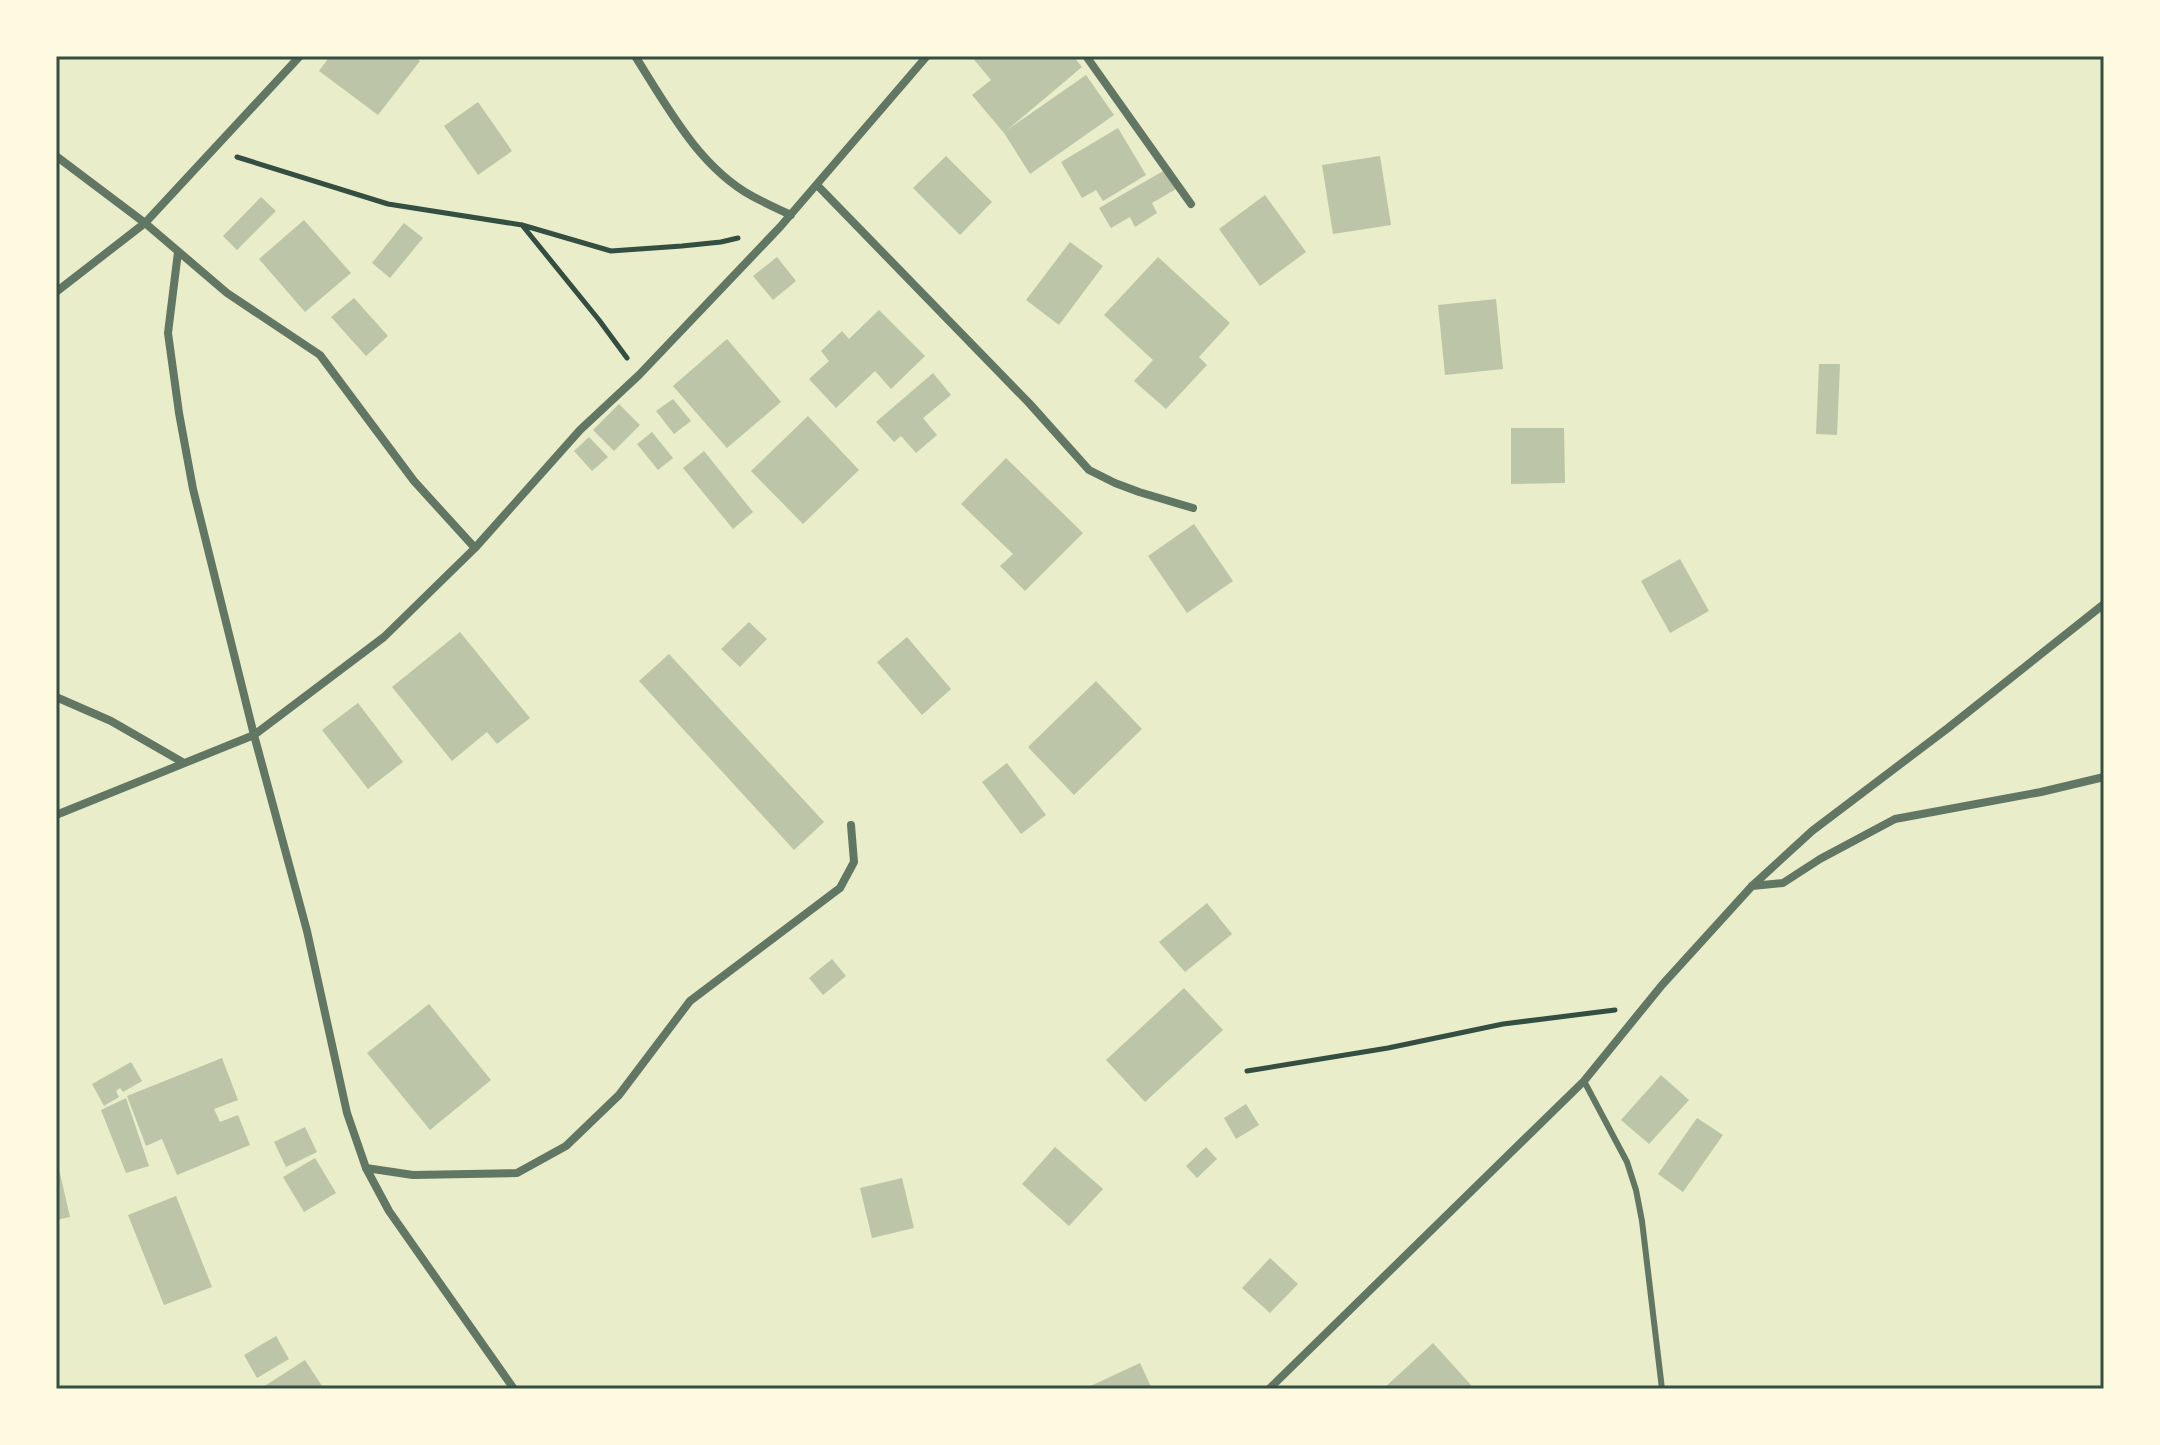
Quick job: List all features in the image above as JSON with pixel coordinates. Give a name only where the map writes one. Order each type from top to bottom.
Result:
[{"type":"street","points":[[56,292],[145,223],[300,56]]},
{"type":"street","points":[[635,56],[681,128],[720,172],[751,195],[791,215]]},
{"type":"street","points":[[56,815],[254,735],[384,637],[475,548],[580,430],[639,375],[780,227],[927,56]]},
{"type":"street","points":[[1086,56],[1191,204]]},
{"type":"street","points":[[56,156],[145,223],[227,293],[320,355],[414,481],[475,548]]},
{"type":"street","points":[[817,185],[1029,403],[1089,470],[1139,492],[1193,508]]},
{"type":"street","points":[[178,252],[168,333],[193,489],[307,931],[347,1113],[366,1168],[397,1223],[514,1389]]},
{"type":"street","points":[[1269,1389],[1584,1081],[1644,1006],[1752,886],[1812,831],[2104,604]]},
{"type":"street","points":[[56,697],[111,721],[184,763]]},
{"type":"street","points":[[1752,886],[1783,883],[1820,859],[1895,819],[2104,777]]},
{"type":"street","points":[[366,1168],[413,1175],[517,1173],[566,1146],[619,1095],[690,1001],[840,888],[854,862],[851,825]]},
{"type":"lane","points":[[1584,1081],[1627,1162],[1636,1190],[1662,1389]]},
{"type":"path","points":[[213,149],[388,204],[522,225],[611,251],[721,242],[780,227]]},
{"type":"path","points":[[522,225],[639,375]]},
{"type":"path","points":[[1247,1071],[1388,1048],[1503,1024],[1644,1006]]},
{"type":"building","points":[[330,56],[414,56],[420,61],[378,115],[319,71]]},
{"type":"building","points":[[971,56],[1073,56],[1082,67],[1007,130],[1086,75],[1114,115],[1030,174],[1004,133],[972,95],[991,80]]},
{"type":"building","points":[[478,102],[512,151],[478,175],[444,126]]},
{"type":"building","points":[[1118,128],[1146,175],[1103,201],[1096,190],[1082,198],[1061,162]]},
{"type":"building","points":[[946,156],[992,202],[960,235],[913,188]]},
{"type":"building","points":[[1380,156],[1391,225],[1333,234],[1322,165]]},
{"type":"building","points":[[1165,170],[1176,189],[1152,203],[1157,213],[1135,227],[1130,217],[1111,228],[1099,208]]},
{"type":"building","points":[[1265,195],[1306,252],[1260,286],[1219,229]]},
{"type":"building","points":[[261,197],[276,211],[237,250],[223,236]]},
{"type":"building","points":[[304,220],[351,273],[305,312],[259,259]]},
{"type":"building","points":[[404,223],[423,238],[390,278],[372,263]]},
{"type":"building","points":[[1070,242],[1103,266],[1059,325],[1026,300]]},
{"type":"building","points":[[777,257],[796,281],[773,300],[753,276]]},
{"type":"building","points":[[1158,257],[1230,323],[1199,357],[1207,365],[1166,409],[1134,381],[1153,360],[1104,315]]},
{"type":"building","points":[[354,298],[388,336],[366,356],[331,317]]},
{"type":"building","points":[[1496,299],[1503,369],[1445,375],[1438,305]]},
{"type":"building","points":[[879,310],[925,356],[891,389],[875,371],[836,408],[809,379],[829,361],[821,351],[842,331],[849,339]]},
{"type":"building","points":[[727,339],[781,402],[727,448],[673,386]]},
{"type":"building","points":[[1819,364],[1840,364],[1837,435],[1816,434]]},
{"type":"building","points":[[933,373],[951,395],[923,418],[937,435],[916,453],[901,436],[894,442],[876,422]]},
{"type":"building","points":[[673,399],[691,421],[674,434],[656,411]]},
{"type":"building","points":[[619,404],[640,425],[614,451],[593,430]]},
{"type":"building","points":[[808,416],[859,470],[803,524],[751,471]]},
{"type":"building","points":[[1511,428],[1564,428],[1565,483],[1511,484]]},
{"type":"building","points":[[652,432],[673,458],[658,470],[637,444]]},
{"type":"building","points":[[589,437],[608,457],[592,471],[574,451]]},
{"type":"building","points":[[704,451],[753,512],[733,529],[683,468]]},
{"type":"building","points":[[1006,458],[1083,533],[1025,591],[1000,566],[1013,554],[961,504]]},
{"type":"building","points":[[1194,524],[1233,581],[1187,613],[1148,556]]},
{"type":"building","points":[[1680,559],[1709,611],[1670,633],[1641,581]]},
{"type":"building","points":[[749,622],[767,639],[740,667],[721,649]]},
{"type":"building","points":[[460,632],[530,718],[497,744],[487,732],[452,761],[392,687]]},
{"type":"building","points":[[907,637],[951,689],[922,715],[877,662]]},
{"type":"building","points":[[669,654],[824,822],[794,850],[639,681]]},
{"type":"building","points":[[1096,681],[1142,729],[1074,795],[1028,747]]},
{"type":"building","points":[[358,703],[403,762],[368,789],[322,730]]},
{"type":"building","points":[[1007,763],[1046,815],[1021,834],[982,782]]},
{"type":"building","points":[[1207,903],[1232,934],[1185,972],[1159,942]]},
{"type":"building","points":[[832,959],[846,976],[823,995],[809,978]]},
{"type":"building","points":[[1184,988],[1223,1030],[1145,1102],[1106,1060]]},
{"type":"building","points":[[429,1004],[491,1080],[430,1130],[367,1053]]},
{"type":"building","points":[[222,1058],[238,1100],[214,1109],[220,1122],[238,1115],[250,1145],[177,1175],[162,1139],[146,1146],[127,1096]]},
{"type":"building","points":[[131,1062],[142,1081],[123,1092],[120,1088],[116,1091],[119,1097],[104,1106],[92,1084]]},
{"type":"building","points":[[1661,1075],[1689,1100],[1649,1144],[1621,1120]]},
{"type":"building","points":[[126,1098],[149,1166],[126,1173],[101,1110]]},
{"type":"building","points":[[1246,1104],[1259,1125],[1236,1139],[1224,1118]]},
{"type":"building","points":[[1697,1118],[1723,1135],[1683,1192],[1658,1174]]},
{"type":"building","points":[[305,1127],[317,1152],[286,1167],[274,1142]]},
{"type":"building","points":[[1055,1147],[1103,1189],[1069,1226],[1022,1184]]},
{"type":"building","points":[[1206,1147],[1217,1159],[1197,1178],[1186,1166]]},
{"type":"building","points":[[56,1156],[70,1217],[56,1220]]},
{"type":"building","points":[[315,1158],[336,1193],[304,1212],[283,1177]]},
{"type":"building","points":[[902,1178],[914,1228],[872,1238],[860,1188]]},
{"type":"building","points":[[176,1196],[212,1287],[164,1305],[128,1215]]},
{"type":"building","points":[[1270,1258],[1298,1284],[1270,1313],[1242,1288]]},
{"type":"building","points":[[276,1336],[289,1359],[257,1378],[244,1355]]},
{"type":"building","points":[[1433,1343],[1471,1385],[1467,1389],[1383,1389]]},
{"type":"building","points":[[305,1360],[324,1389],[260,1389]]},
{"type":"building","points":[[1140,1363],[1152,1389],[1084,1389]]}]
